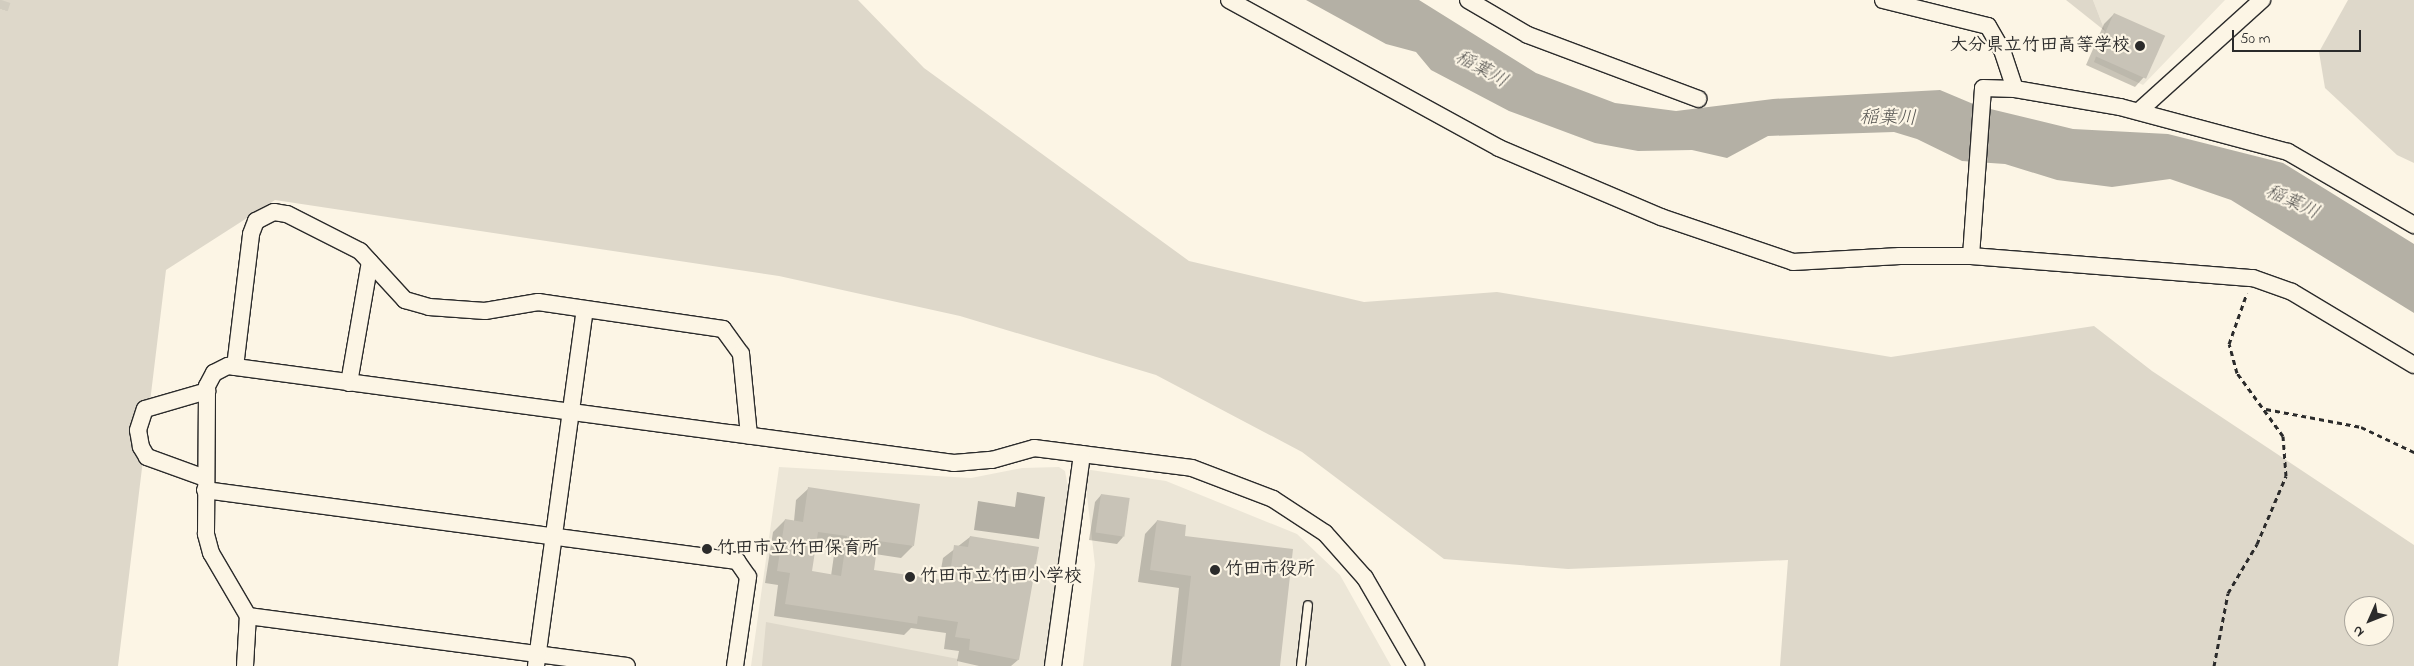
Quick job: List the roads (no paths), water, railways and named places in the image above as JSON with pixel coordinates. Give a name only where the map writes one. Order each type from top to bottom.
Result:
[{"type":"street","points":[[1229,0],[1498,148],[1600,193],[1735,244],[1792,262],[1971,250],[2253,278],[2292,292],[2414,365]]},
{"type":"street","points":[[1468,0],[1528,34],[1698,99]]},
{"type":"street","points":[[1882,0],[1988,26],[2002,50],[2015,89]]},
{"type":"street","points":[[2140,111],[2262,0]]},
{"type":"street","points":[[1971,250],[1981,94],[1983,88],[2015,89],[2140,111],[2288,152],[2414,224]]},
{"type":"street","points":[[235,367],[251,234],[256,221],[274,212],[287,214],[360,251],[404,300],[429,307],[485,311],[538,302],[723,329],[741,354],[749,436]]},
{"type":"street","points":[[349,383],[370,262]]},
{"type":"street","points":[[537,660],[552,538],[572,413],[585,309]]},
{"type":"street","points":[[245,666],[248,616],[211,553],[206,534],[207,392],[214,373],[228,366],[954,463],[992,460],[1034,448],[1192,468],[1273,499],[1325,533],[1365,578],[1416,666]]},
{"type":"street","points":[[207,392],[145,409],[138,430],[141,447],[147,457],[205,484],[552,538],[737,561],[748,578],[735,666]]},
{"type":"street","points":[[1053,666],[1082,454]]},
{"type":"street","points":[[248,616],[537,660],[627,666]]},
{"type":"lane","points":[[1301,666],[1308,605]]},
{"type":"water","name":"稲葉川","points":[[1306,0],[1419,0],[1536,73],[1615,103],[1676,111],[1773,99],[1940,90],[1978,106],[2073,129],[2168,134],[2283,163],[2414,244],[2414,313],[2231,200],[2170,179],[2112,187],[2057,180],[2005,164],[1962,161],[1917,139],[1894,132],[1768,136],[1727,158],[1692,150],[1638,151],[1595,143],[1509,111],[1431,70],[1416,52],[1386,44]]},
{"type":"water","points":[[1017,492],[1045,497],[1039,539],[974,530],[978,501],[1015,507]]},
{"type":"tunnel","points":[[0,9],[3,0]]},
{"type":"place","name":"大分県立竹田高等学校","points":[[2140,46]]},
{"type":"place","name":"竹田市立竹田保育所","points":[[707,549]]},
{"type":"place","name":"竹田市役所","points":[[1215,570]]},
{"type":"place","name":"竹田市立竹田小学校","points":[[910,577]]}]
